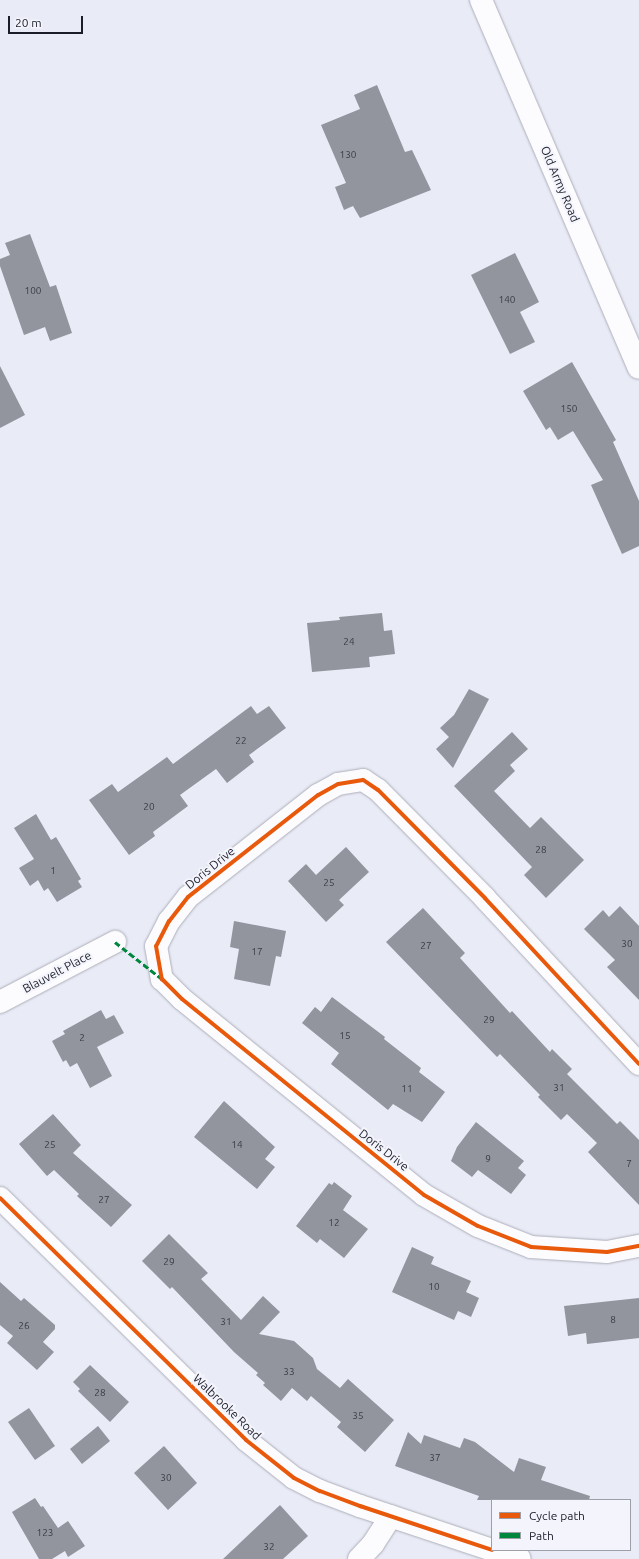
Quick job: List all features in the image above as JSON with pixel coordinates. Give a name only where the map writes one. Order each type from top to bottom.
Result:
[{"type":"street","name":"Old Army Road","points":[[481,0],[639,368]]},
{"type":"street","name":"Doris Drive","points":[[639,1064],[485,898],[378,790],[363,780],[338,784],[318,794],[194,893],[169,921],[156,946],[162,979],[182,999],[424,1195],[478,1226],[531,1247],[607,1252],[639,1246]]},
{"type":"street","name":"Blauvelt Place","points":[[0,1002],[115,942]]},
{"type":"street","name":"Walbrooke Road","points":[[0,1198],[269,1459],[294,1478],[320,1491],[491,1549]]},
{"type":"street","points":[[359,1559],[376,1539],[391,1516]]},
{"type":"street","name":"Walbrooke Road","points":[[496,1551],[520,1559]]},
{"type":"building","points":[[377,85],[405,152],[412,150],[431,190],[360,218],[353,206],[344,210],[335,187],[346,183],[321,125],[360,109],[354,95]]},
{"type":"building","points":[[30,234],[50,287],[56,285],[72,333],[50,341],[45,327],[24,335],[0,266],[0,259],[10,255],[5,243]]},
{"type":"building","points":[[515,253],[539,302],[520,312],[535,342],[510,354],[471,275]]},
{"type":"building","points":[[572,362],[616,440],[613,442],[639,501],[639,546],[622,554],[591,485],[603,480],[573,431],[558,440],[550,427],[546,430],[523,391]]},
{"type":"building","points":[[0,366],[25,415],[0,428]]},
{"type":"building","points":[[382,613],[384,631],[392,630],[395,654],[369,657],[370,667],[312,672],[307,623],[340,620],[339,617]]},
{"type":"building","points":[[469,689],[489,699],[453,768],[436,749],[449,737],[440,728],[454,715]]},
{"type":"building","points":[[251,706],[257,714],[269,706],[286,728],[249,755],[254,762],[227,783],[216,769],[180,795],[188,806],[153,832],[155,836],[129,855],[89,800],[112,784],[118,792],[167,757],[173,764]]},
{"type":"building","points":[[512,732],[528,749],[510,765],[515,771],[494,791],[530,828],[541,817],[584,860],[546,898],[524,875],[532,867],[454,786]]},
{"type":"building","points":[[36,814],[51,840],[56,837],[81,879],[78,881],[82,887],[57,902],[48,888],[44,891],[38,880],[30,886],[19,868],[34,859],[14,828]]},
{"type":"building","points":[[346,847],[369,872],[339,900],[344,905],[326,922],[288,881],[306,864],[316,875]]},
{"type":"building","points":[[620,906],[639,926],[639,1000],[607,967],[615,960],[584,929],[603,910],[609,917]]},
{"type":"building","points":[[423,908],[465,953],[460,958],[510,1013],[512,1011],[550,1052],[552,1049],[572,1069],[567,1074],[617,1124],[620,1121],[639,1140],[639,1205],[588,1152],[597,1143],[567,1114],[561,1120],[538,1097],[540,1095],[500,1054],[497,1057],[386,942]]},
{"type":"building","points":[[234,921],[286,931],[281,957],[276,956],[270,986],[234,979],[239,949],[230,947]]},
{"type":"building","points":[[332,997],[385,1037],[384,1039],[421,1068],[419,1072],[445,1092],[422,1122],[393,1104],[388,1110],[331,1064],[339,1053],[302,1023],[315,1007],[321,1012]]},
{"type":"building","points":[[101,1010],[106,1019],[114,1015],[124,1033],[97,1047],[112,1076],[90,1088],[77,1063],[70,1067],[66,1060],[63,1062],[52,1041],[65,1034],[63,1031]]},
{"type":"building","points":[[224,1101],[275,1147],[265,1159],[275,1167],[257,1189],[194,1137]]},
{"type":"building","points":[[53,1114],[81,1145],[73,1153],[132,1205],[111,1227],[77,1196],[79,1194],[54,1170],[47,1176],[19,1144]]},
{"type":"building","points":[[476,1122],[524,1161],[518,1168],[526,1175],[511,1194],[478,1170],[472,1177],[451,1161],[457,1147]]},
{"type":"building","points":[[334,1182],[352,1196],[343,1210],[368,1229],[344,1258],[320,1239],[317,1243],[296,1226],[329,1183],[332,1185]]},
{"type":"building","points":[[169,1234],[208,1273],[201,1279],[241,1320],[263,1296],[280,1312],[259,1334],[294,1341],[313,1358],[317,1369],[340,1388],[348,1379],[394,1420],[365,1452],[337,1427],[341,1422],[311,1396],[307,1401],[292,1388],[281,1401],[263,1385],[265,1383],[256,1375],[258,1373],[234,1352],[172,1287],[170,1289],[142,1261]]},
{"type":"building","points":[[412,1247],[434,1257],[431,1264],[471,1281],[466,1292],[479,1298],[471,1317],[458,1311],[454,1320],[392,1292]]},
{"type":"building","points":[[0,1282],[21,1301],[24,1298],[55,1325],[55,1329],[43,1342],[54,1352],[37,1370],[7,1343],[13,1336],[0,1325]]},
{"type":"building","points":[[639,1298],[639,1338],[587,1344],[586,1333],[568,1336],[564,1306]]},
{"type":"building","points":[[90,1365],[129,1402],[110,1422],[78,1391],[80,1389],[73,1382]]},
{"type":"building","points":[[29,1408],[55,1446],[35,1460],[8,1422]]},
{"type":"building","points":[[98,1426],[110,1441],[82,1464],[70,1449]]},
{"type":"building","points":[[408,1432],[421,1444],[424,1435],[460,1448],[464,1438],[475,1442],[514,1472],[519,1458],[546,1467],[541,1480],[590,1496],[589,1499],[477,1500],[479,1496],[395,1466]]},
{"type":"building","points":[[164,1446],[197,1483],[168,1510],[134,1473]]},
{"type":"building","points":[[35,1498],[41,1507],[43,1506],[58,1528],[68,1521],[85,1546],[68,1557],[65,1551],[52,1559],[39,1559],[12,1512]]},
{"type":"building","points":[[280,1505],[308,1536],[283,1559],[223,1559]]},
{"type":"marked path","points":[[115,942],[162,979]]},
{"type":"cycle path","points":[[639,1064],[485,898],[378,790],[363,780],[338,784],[318,795],[188,897],[169,921],[156,946],[162,979],[182,999],[424,1195],[478,1226],[531,1247],[607,1252],[639,1246]]},
{"type":"cycle path","points":[[0,1198],[246,1440],[294,1478],[320,1491],[360,1506],[491,1550]]}]
